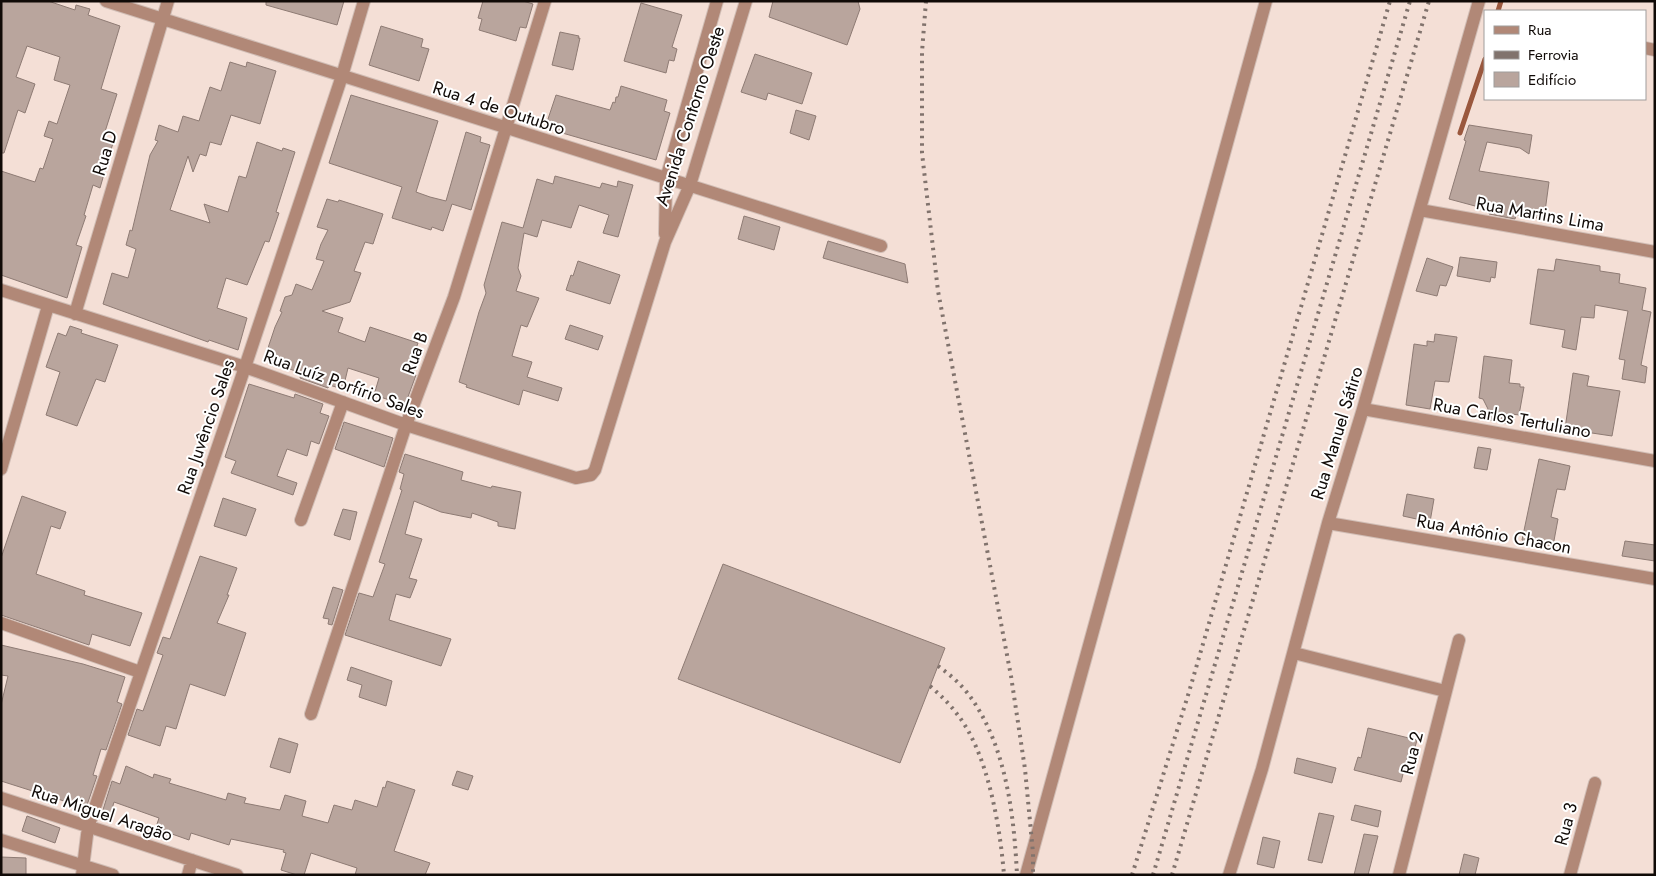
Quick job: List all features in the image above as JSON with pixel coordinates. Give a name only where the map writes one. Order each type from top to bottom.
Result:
[{"type":"street","name":"Rua 4 de Outubro","points":[[106,1],[881,246]]},
{"type":"street","name":"Rua D","points":[[75,314],[168,1]]},
{"type":"street","name":"Rua Juvêncio Sales","points":[[82,870],[88,827],[245,367],[342,76],[364,1]]},
{"type":"street","name":"Rua B","points":[[312,714],[406,425],[454,297],[545,1]]},
{"type":"street","name":"Avenida Contorno Oeste","points":[[664,242],[666,179],[717,1]]},
{"type":"street","name":"Avenida Contorno Oeste","points":[[591,475],[595,470],[664,242],[690,185],[746,1]]},
{"type":"street","points":[[1026,875],[1266,1]]},
{"type":"street","name":"Rua Manuel Sátiro","points":[[1229,875],[1262,769],[1328,523],[1420,210],[1479,20],[1479,1]]},
{"type":"street","name":"Rua Martins Lima","points":[[1420,210],[1655,252]]},
{"type":"street","name":"Rua Luíz Porfírio Sales","points":[[1,290],[245,367],[406,425],[576,478],[591,475]]},
{"type":"street","points":[[1,469],[48,306]]},
{"type":"street","points":[[301,520],[342,402]]},
{"type":"street","name":"Rua Carlos Tertuliano","points":[[1363,409],[1655,461]]},
{"type":"street","name":"Rua Antônio Chacon","points":[[1328,523],[1655,580]]},
{"type":"street","points":[[1,624],[140,672]]},
{"type":"street","name":"Rua 2","points":[[1400,875],[1459,640]]},
{"type":"street","points":[[1294,653],[1446,691]]},
{"type":"street","name":"Rua 3","points":[[1570,875],[1595,783]]},
{"type":"street","name":"Rua Miguel Aragão","points":[[1,798],[237,875]]},
{"type":"street","points":[[1,840],[82,870],[113,875]]},
{"type":"street","points":[[188,875],[192,860]]},
{"type":"building","points":[[1,1],[48,1],[75,10],[76,5],[90,9],[88,15],[120,26],[101,89],[117,94],[103,138],[113,143],[100,188],[93,185],[84,215],[86,216],[76,245],[82,247],[67,298],[1,275],[1,171],[35,182],[40,168],[43,169],[53,139],[44,136],[49,121],[57,124],[70,85],[54,80],[60,57],[27,46],[16,77],[35,84],[25,113],[18,110],[4,153],[1,153]]},
{"type":"building","points":[[266,1],[344,1],[337,25],[266,5]]},
{"type":"building","points":[[483,1],[523,1],[533,4],[526,28],[520,27],[516,41],[479,30],[482,19],[478,18]]},
{"type":"building","points":[[773,1],[858,1],[860,9],[847,45],[769,17]]},
{"type":"building","points":[[641,3],[682,15],[672,47],[677,49],[674,61],[669,60],[666,73],[624,61]]},
{"type":"building","points":[[381,26],[423,39],[421,47],[429,49],[419,81],[369,65]]},
{"type":"building","points":[[560,32],[579,36],[578,38],[580,38],[573,70],[552,65]]},
{"type":"building","points":[[755,54],[812,73],[802,104],[768,93],[766,100],[741,92]]},
{"type":"building","points":[[230,62],[246,67],[247,62],[276,71],[260,124],[231,115],[221,145],[210,142],[206,156],[200,154],[193,172],[188,156],[170,210],[210,223],[204,204],[228,212],[239,176],[246,178],[257,142],[282,151],[283,148],[295,152],[276,212],[279,213],[269,242],[265,241],[247,285],[226,278],[217,308],[247,318],[238,350],[209,340],[208,342],[103,304],[112,273],[128,278],[136,249],[126,245],[130,230],[132,231],[150,155],[158,141],[155,140],[159,125],[178,132],[183,116],[199,121],[210,87],[221,91]]},
{"type":"building","points":[[621,86],[667,100],[664,111],[670,113],[656,160],[545,128],[556,95],[610,110],[613,102],[615,103],[616,97],[618,97]]},
{"type":"building","points":[[351,95],[438,121],[416,192],[446,201],[466,132],[481,137],[480,142],[490,145],[471,210],[452,204],[443,231],[432,227],[431,230],[392,218],[402,187],[329,163]]},
{"type":"building","points":[[796,110],[816,116],[809,140],[790,133]]},
{"type":"building","points":[[1469,125],[1532,135],[1529,154],[1520,148],[1487,142],[1479,171],[1549,182],[1544,219],[1516,215],[1515,219],[1489,214],[1490,210],[1449,199]]},
{"type":"building","points":[[555,176],[600,188],[602,183],[617,187],[618,181],[633,185],[618,237],[603,233],[609,215],[579,205],[571,228],[542,220],[537,237],[524,233],[518,268],[521,276],[516,291],[539,298],[527,327],[521,325],[512,356],[532,362],[527,377],[562,388],[558,401],[523,390],[519,405],[466,387],[467,385],[459,382],[486,293],[484,285],[502,222],[523,228],[537,179],[553,184]]},
{"type":"building","points":[[327,199],[338,202],[339,200],[383,214],[373,244],[365,242],[354,271],[361,273],[350,302],[322,311],[343,318],[338,332],[365,342],[370,327],[418,343],[413,357],[418,359],[413,374],[416,375],[405,405],[374,395],[379,378],[348,368],[343,389],[329,385],[328,388],[300,378],[301,373],[264,360],[282,312],[280,311],[285,297],[292,295],[296,284],[312,290],[324,261],[316,259],[328,230],[317,227]]},
{"type":"building","points":[[744,216],[780,227],[774,250],[738,239]]},
{"type":"building","points":[[828,241],[905,264],[908,283],[823,258]]},
{"type":"building","points":[[1460,257],[1497,262],[1495,278],[1491,277],[1490,282],[1457,276]]},
{"type":"building","points":[[1427,258],[1453,267],[1446,286],[1440,285],[1437,296],[1416,291]]},
{"type":"building","points":[[1556,259],[1600,266],[1600,271],[1620,274],[1619,283],[1646,288],[1642,310],[1651,312],[1641,365],[1647,367],[1645,383],[1622,379],[1625,360],[1619,359],[1628,311],[1595,305],[1594,318],[1581,317],[1576,350],[1562,347],[1565,330],[1530,324],[1538,269],[1554,271]]},
{"type":"building","points":[[578,261],[620,275],[610,304],[566,290]]},
{"type":"building","points":[[570,325],[603,336],[598,350],[565,339]]},
{"type":"building","points":[[70,326],[82,330],[81,333],[118,345],[105,382],[96,379],[77,426],[46,415],[60,372],[46,367],[58,333],[66,336]]},
{"type":"building","points":[[1435,334],[1457,337],[1449,382],[1435,381],[1430,409],[1406,405],[1414,344],[1427,346],[1427,341],[1434,342]]},
{"type":"building","points":[[1484,356],[1512,360],[1509,383],[1520,384],[1520,387],[1524,387],[1519,415],[1512,414],[1510,424],[1489,420],[1490,413],[1483,399],[1479,398]]},
{"type":"building","points":[[1573,373],[1589,376],[1587,386],[1620,391],[1612,436],[1565,429]]},
{"type":"building","points":[[249,384],[294,398],[295,394],[323,404],[320,413],[329,416],[319,444],[311,441],[307,456],[287,449],[277,476],[297,483],[293,495],[231,473],[236,461],[225,457]]},
{"type":"building","points":[[344,422],[393,438],[384,467],[335,449]]},
{"type":"building","points":[[1478,447],[1491,449],[1487,470],[1474,468]]},
{"type":"building","points":[[405,454],[463,472],[461,480],[491,488],[492,486],[521,492],[515,529],[498,526],[498,522],[472,513],[471,518],[441,512],[414,501],[405,534],[422,539],[409,578],[417,580],[410,598],[396,594],[389,620],[451,639],[441,666],[345,635],[359,593],[373,597],[385,564],[379,562],[402,490],[400,489],[404,474],[399,472]]},
{"type":"building","points":[[1539,459],[1570,466],[1565,490],[1557,489],[1551,517],[1558,519],[1553,546],[1522,540]]},
{"type":"building","points":[[1407,494],[1434,499],[1430,522],[1403,516]]},
{"type":"building","points":[[22,496],[66,512],[60,529],[51,526],[36,574],[85,591],[84,595],[142,613],[130,646],[92,634],[89,645],[1,615],[1,558]]},
{"type":"building","points":[[223,498],[256,509],[246,536],[214,526]]},
{"type":"building","points":[[343,509],[357,512],[350,540],[334,535]]},
{"type":"building","points":[[1625,541],[1655,545],[1655,561],[1622,556]]},
{"type":"building","points":[[200,556],[237,568],[227,595],[229,595],[217,623],[246,633],[225,696],[190,684],[176,729],[166,726],[160,746],[128,735],[137,709],[143,711],[163,655],[157,653],[163,637],[170,639]]},
{"type":"building","points":[[723,564],[945,648],[900,763],[678,679]]},
{"type":"building","points":[[333,587],[343,590],[332,625],[328,624],[329,619],[323,618]]},
{"type":"building","points":[[1,645],[83,664],[125,677],[117,702],[122,704],[106,750],[101,749],[93,775],[97,776],[86,808],[1,781],[1,705],[8,676],[1,675]]},
{"type":"building","points":[[351,667],[392,681],[386,706],[359,697],[362,685],[347,680]]},
{"type":"building","points":[[1368,728],[1417,740],[1413,755],[1408,754],[1401,782],[1354,770],[1358,757],[1361,758]]},
{"type":"building","points":[[279,738],[298,744],[290,773],[270,767]]},
{"type":"building","points":[[1297,758],[1336,768],[1332,783],[1294,773]]},
{"type":"building","points":[[126,766],[153,778],[154,774],[171,779],[169,783],[226,800],[228,793],[246,798],[244,803],[280,810],[285,795],[306,801],[302,816],[328,823],[334,805],[352,810],[355,800],[377,807],[383,787],[385,788],[387,781],[415,790],[394,851],[430,863],[425,875],[355,875],[357,868],[311,853],[304,875],[297,875],[281,870],[286,853],[283,852],[284,850],[231,839],[229,845],[191,833],[189,840],[172,834],[172,836],[155,830],[159,818],[114,802],[110,816],[102,813],[112,781],[120,784]]},
{"type":"building","points":[[457,771],[473,776],[468,790],[452,785]]},
{"type":"building","points":[[1355,805],[1381,811],[1378,827],[1351,820]]},
{"type":"building","points":[[1319,813],[1334,816],[1322,863],[1308,860]]},
{"type":"building","points":[[27,816],[60,828],[55,843],[22,831]]},
{"type":"building","points":[[1364,834],[1378,836],[1368,875],[1354,875]]},
{"type":"building","points":[[1263,837],[1280,841],[1274,868],[1257,864]]},
{"type":"building","points":[[1464,854],[1479,858],[1475,875],[1459,875]]},
{"type":"building","points":[[1,857],[26,858],[26,875],[1,875]]},
{"type":"waterway","points":[[1498,10],[1501,1]]},
{"type":"waterway","points":[[1460,133],[1484,62]]},
{"type":"railway","points":[[926,1],[922,52],[922,153],[938,291],[1011,676],[1025,769],[1033,853],[1033,875]]},
{"type":"railway","points":[[1132,875],[1189,692],[1390,1]]},
{"type":"railway","points":[[1153,875],[1410,1]]},
{"type":"railway","points":[[1172,875],[1429,1]]},
{"type":"railway","points":[[938,666],[969,695],[982,715],[992,736],[1006,781],[1017,875]]},
{"type":"railway","points":[[930,686],[957,714],[968,730],[977,749],[996,813],[1004,875]]}]
